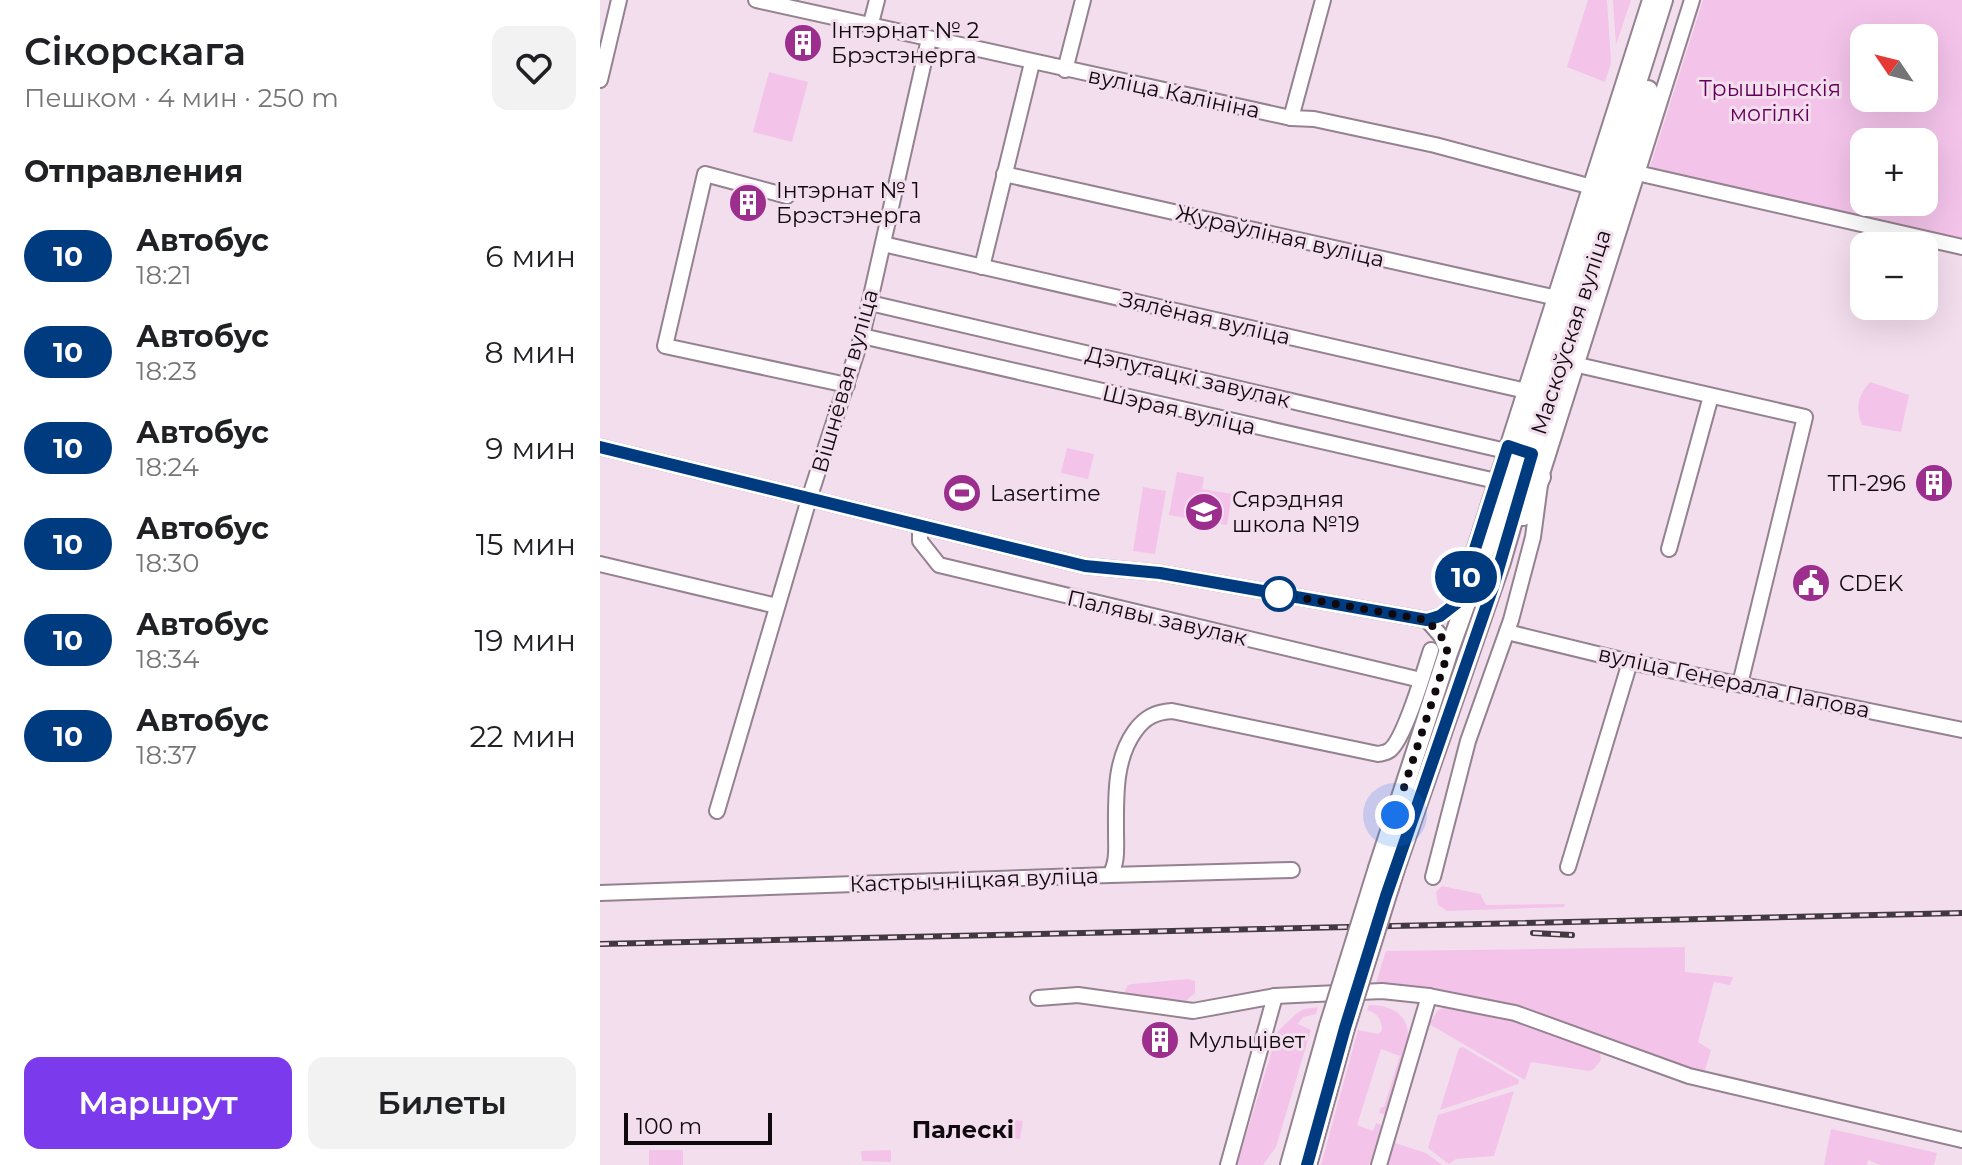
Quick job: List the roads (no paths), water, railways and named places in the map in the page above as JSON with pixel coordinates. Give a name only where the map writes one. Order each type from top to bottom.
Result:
[{"type":"main road","name":"Маскоўская вуліца","points":[[1337,1027],[1386,869],[1501,562],[1526,447],[1663,0]]},
{"type":"main road","name":"Маскоўская вуліца","points":[[1386,869],[1439,652],[1526,447],[1676,0]]},
{"type":"main road","points":[[1501,562],[1541,477]]},
{"type":"main road","points":[[1290,1165],[1337,1027]]},
{"type":"main road","points":[[1307,1165],[1337,1027]]},
{"type":"street","points":[[600,80],[619,0]]},
{"type":"street","name":"вуліца Калініна","points":[[756,0],[1032,63],[1435,145],[1592,187]]},
{"type":"street","points":[[870,27],[877,0]]},
{"type":"street","points":[[1065,70],[1083,0]]},
{"type":"street","points":[[1291,118],[1323,0]]},
{"type":"street","name":"Маскоўская вуліца","points":[[1433,877],[1468,741],[1507,632],[1533,537],[1541,477],[1526,447],[1526,391],[1650,0]]},
{"type":"street","name":"Маскоўская вуліца","points":[[1439,652],[1496,481],[1526,447],[1578,365],[1692,0]]},
{"type":"street","name":"Вішнёвая вуліца","points":[[717,811],[809,499],[862,336],[929,39]]},
{"type":"street","points":[[982,267],[1032,63]]},
{"type":"street","points":[[1637,173],[1962,247]]},
{"type":"street","points":[[787,196],[705,174],[665,346],[847,385]]},
{"type":"street","name":"Жураўліная вуліца","points":[[1004,174],[1557,298]]},
{"type":"street","name":"Зялёная вуліца","points":[[883,244],[1526,391]]},
{"type":"street","name":"Дэпутацкі завулак","points":[[870,303],[1526,447]]},
{"type":"street","name":"Шэрая вуліца","points":[[862,336],[1496,481]]},
{"type":"street","points":[[1578,365],[1805,417],[1740,684]]},
{"type":"street","points":[[1669,549],[1711,396]]},
{"type":"street","points":[[600,447],[1085,566],[1160,573],[1427,620],[1440,616],[1458,602]]},
{"type":"street","name":"Палявы завулак","points":[[920,526],[920,541],[939,565],[1421,680]]},
{"type":"street","points":[[600,564],[777,606]]},
{"type":"street","points":[[1427,620],[1441,636],[1439,652]]},
{"type":"street","name":"вуліца Генерала Папова","points":[[1507,632],[1630,662],[1962,730]]},
{"type":"street","name":"Кастрычніцкая вуліца","points":[[600,893],[1110,875],[1116,859],[1116,795],[1122,759],[1140,724],[1156,713],[1172,711],[1378,754],[1392,749],[1421,680],[1439,652]]},
{"type":"street","points":[[1568,867],[1630,662]]},
{"type":"street","points":[[1110,875],[1292,870]]},
{"type":"street","points":[[1038,998],[1078,995],[1193,1011],[1275,996],[1382,991],[1429,996],[1515,1013],[1689,1076],[1962,1140]]},
{"type":"street","points":[[1228,1165],[1275,996]]},
{"type":"street","points":[[1379,1165],[1429,996]]},
{"type":"railway","points":[[600,944],[1962,913]]},
{"type":"railway","points":[[1533,933],[1572,935]]},
{"type":"place","name":"Інтэрнат № 2 Брэстэнерга","points":[[803,43]]},
{"type":"place","name":"Інтэрнат № 1 Брэстэнерга","points":[[748,203]]},
{"type":"place","name":"ТП-296","points":[[1934,483]]},
{"type":"place","name":"Lasertime","points":[[962,493]]},
{"type":"place","name":"Сярэдняя школа №19","points":[[1204,512]]},
{"type":"place","name":"CDEK","points":[[1811,583]]},
{"type":"place","name":"Мульцівет","points":[[1160,1040]]},
{"type":"district","name":"Палескі","points":[[963,1129]]},
{"type":"park label","name":"Трышынскія могілкі","points":[[1770,100]]}]
